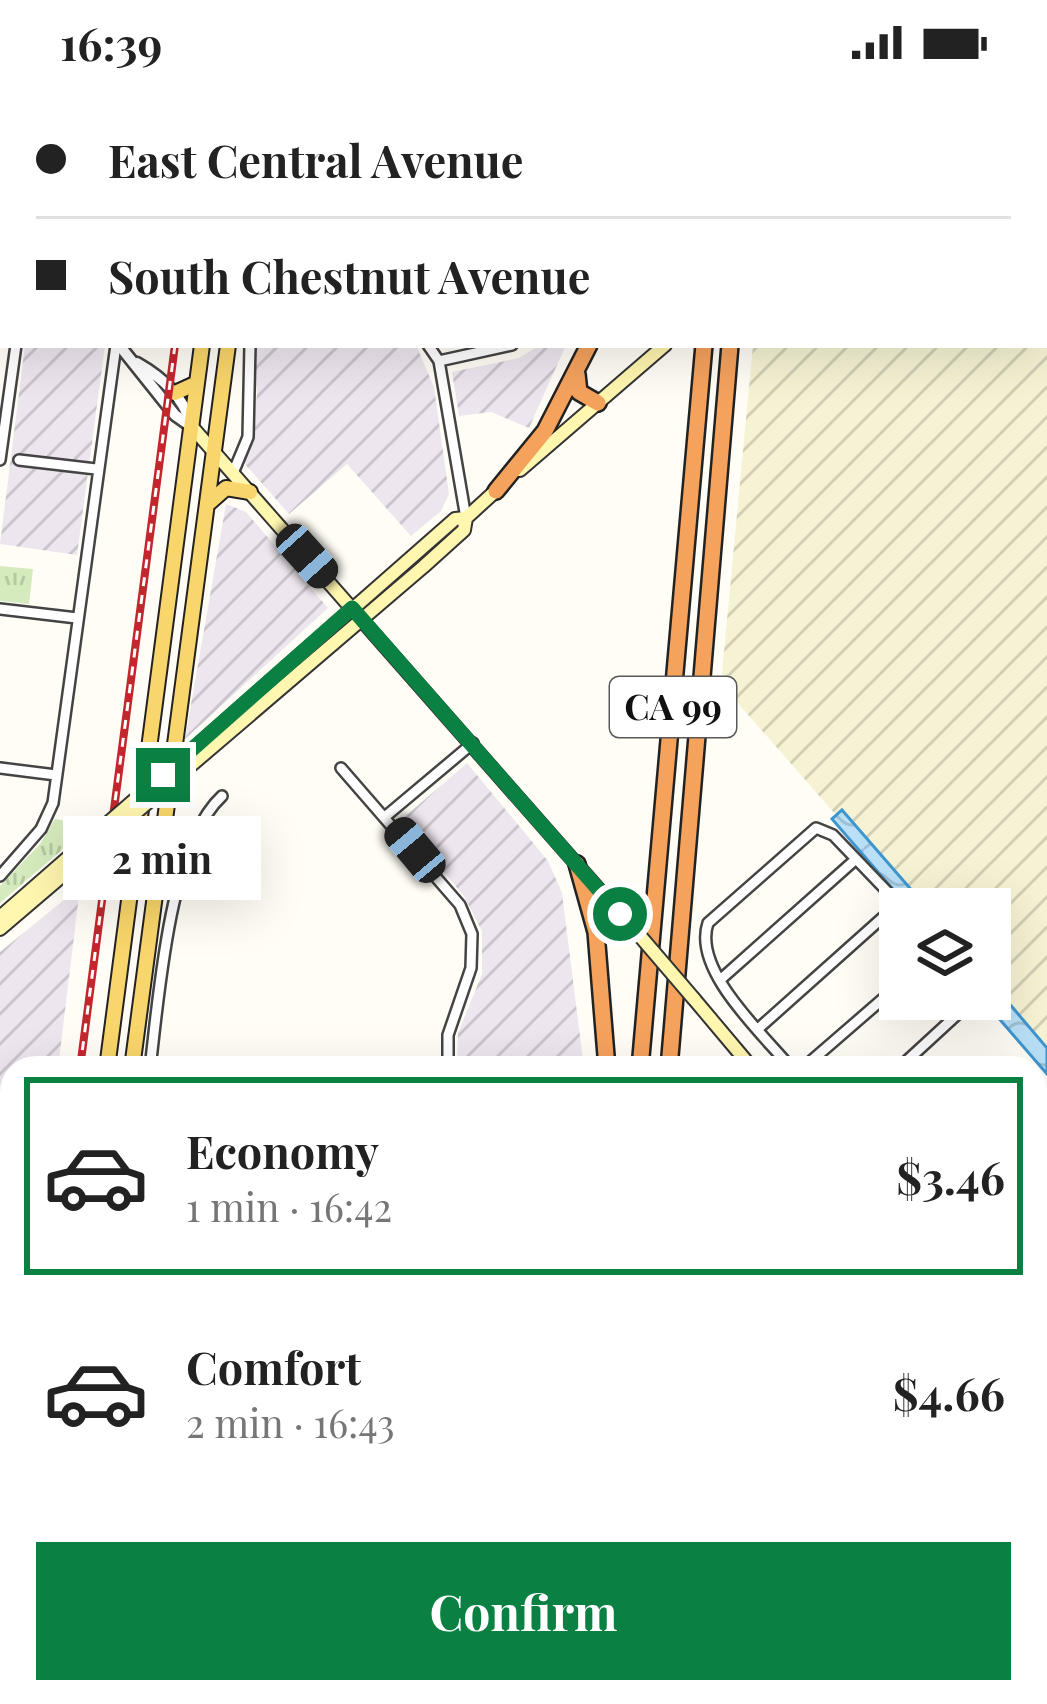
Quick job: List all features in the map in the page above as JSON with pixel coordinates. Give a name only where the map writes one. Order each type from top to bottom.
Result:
[{"type":"highway","points":[[496,491],[545,431],[588,348]]},
{"type":"highway","name":"CA 99","points":[[641,1056],[704,348]]},
{"type":"highway","name":"CA 99","points":[[670,1056],[730,348]]},
{"type":"highway","points":[[579,365],[576,388],[585,399],[598,403]]},
{"type":"highway","points":[[577,864],[596,932],[606,1056]]},
{"type":"highway","points":[[596,932],[607,914],[624,918]]},
{"type":"main road","points":[[109,1056],[202,348]]},
{"type":"main road","points":[[134,1056],[228,348]]},
{"type":"main road","points":[[0,916],[191,751],[464,530],[466,518],[661,348]]},
{"type":"main road","points":[[175,393],[197,383]]},
{"type":"main road","points":[[192,427],[473,742],[742,1056]]},
{"type":"main road","points":[[206,507],[226,488],[250,492]]},
{"type":"main road","points":[[0,929],[190,767],[357,613]]},
{"type":"street","points":[[0,460],[16,348]]},
{"type":"street","points":[[0,876],[41,829],[53,802],[116,348]]},
{"type":"street","points":[[120,348],[158,374],[185,405],[192,427]]},
{"type":"street","points":[[233,473],[248,437],[250,348]]},
{"type":"street","points":[[430,348],[439,362],[466,518]]},
{"type":"street","points":[[439,362],[499,348]]},
{"type":"street","points":[[134,361],[175,415],[192,427]]},
{"type":"street","points":[[19,460],[96,469]]},
{"type":"street","points":[[0,609],[77,618]]},
{"type":"street","points":[[386,816],[473,742]]},
{"type":"street","points":[[0,768],[56,775]]},
{"type":"street","points":[[341,768],[460,904],[472,934],[471,968],[448,1035],[448,1056]]},
{"type":"street","points":[[151,1056],[165,945],[194,834],[222,796]]},
{"type":"street","points":[[781,1056],[720,980],[705,953],[708,923],[812,830],[832,835],[884,888]]},
{"type":"street","points":[[720,980],[856,859]]},
{"type":"street","points":[[759,1028],[879,925]]},
{"type":"street","points":[[816,1056],[879,1002]]},
{"type":"street","points":[[912,1056],[951,1020]]},
{"type":"shaded area","points":[[25,348],[105,348],[77,555],[0,544]]},
{"type":"shaded area","points":[[255,348],[417,348],[434,387],[449,494],[441,511],[411,536],[347,464],[289,514],[244,463],[252,440]]},
{"type":"shaded area","points":[[535,348],[565,348],[529,428],[491,412],[459,416],[452,372],[519,358]]},
{"type":"shaded area","points":[[753,348],[1047,348],[1047,1048],[1011,1006],[1011,888],[910,888],[843,811],[836,815],[721,684]]},
{"type":"shaded area","points":[[226,504],[246,512],[328,608],[185,739]]},
{"type":"shaded area","points":[[467,763],[548,861],[562,893],[582,1056],[457,1056],[458,1033],[482,974],[482,931],[464,896],[400,821]]},
{"type":"shaded area","points":[[80,887],[59,1056],[0,1056],[0,952]]},
{"type":"green space","points":[[0,566],[33,569],[29,604],[0,601]]},
{"type":"green space","points":[[55,819],[91,825],[0,903],[0,886],[40,844]]},
{"type":"water","points":[[842,810],[910,888],[892,888],[832,819]]},
{"type":"water","points":[[1011,1006],[1047,1048],[1047,1056],[1031,1056],[1000,1020],[1011,1020]]},
{"type":"railway","points":[[82,1056],[175,348]]},
{"type":"route","points":[[163,775],[352,608],[620,914]]}]
